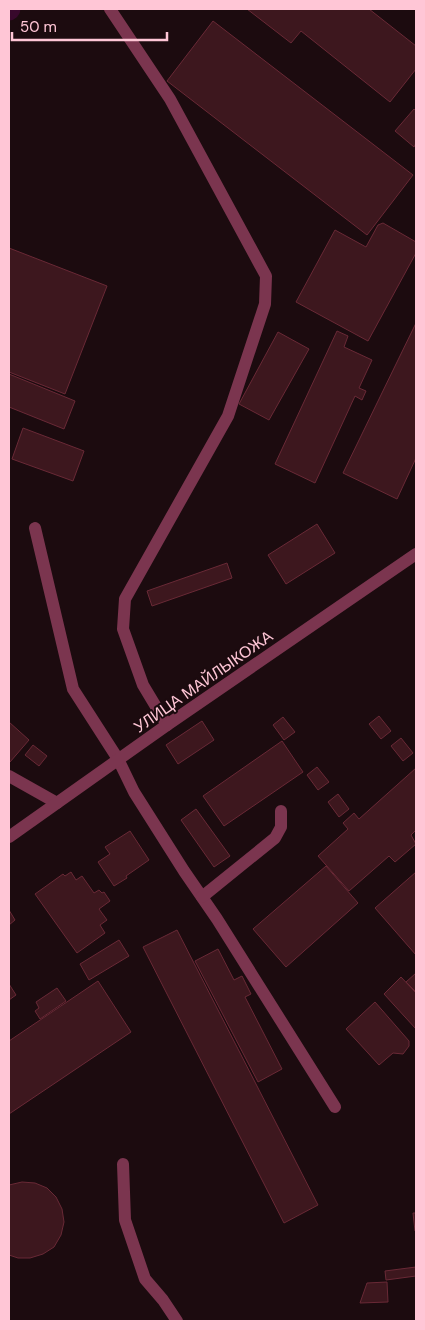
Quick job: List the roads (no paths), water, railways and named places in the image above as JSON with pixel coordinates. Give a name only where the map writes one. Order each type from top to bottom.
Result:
[{"type":"street","points":[[110,9],[170,99],[266,276],[265,304],[228,416],[125,599],[123,629],[142,685],[167,725]]},
{"type":"street","points":[[34,528],[73,689],[118,759],[134,792],[335,1107]]},
{"type":"street","name":"УЛИЦА МАЙЛЫКОЖА","points":[[9,837],[118,759],[416,554]]},
{"type":"street","points":[[9,776],[57,803]]},
{"type":"street","points":[[202,897],[275,838],[280,827],[282,811]]},
{"type":"street","points":[[123,1164],[125,1220],[145,1279],[163,1300],[177,1321]]}]
